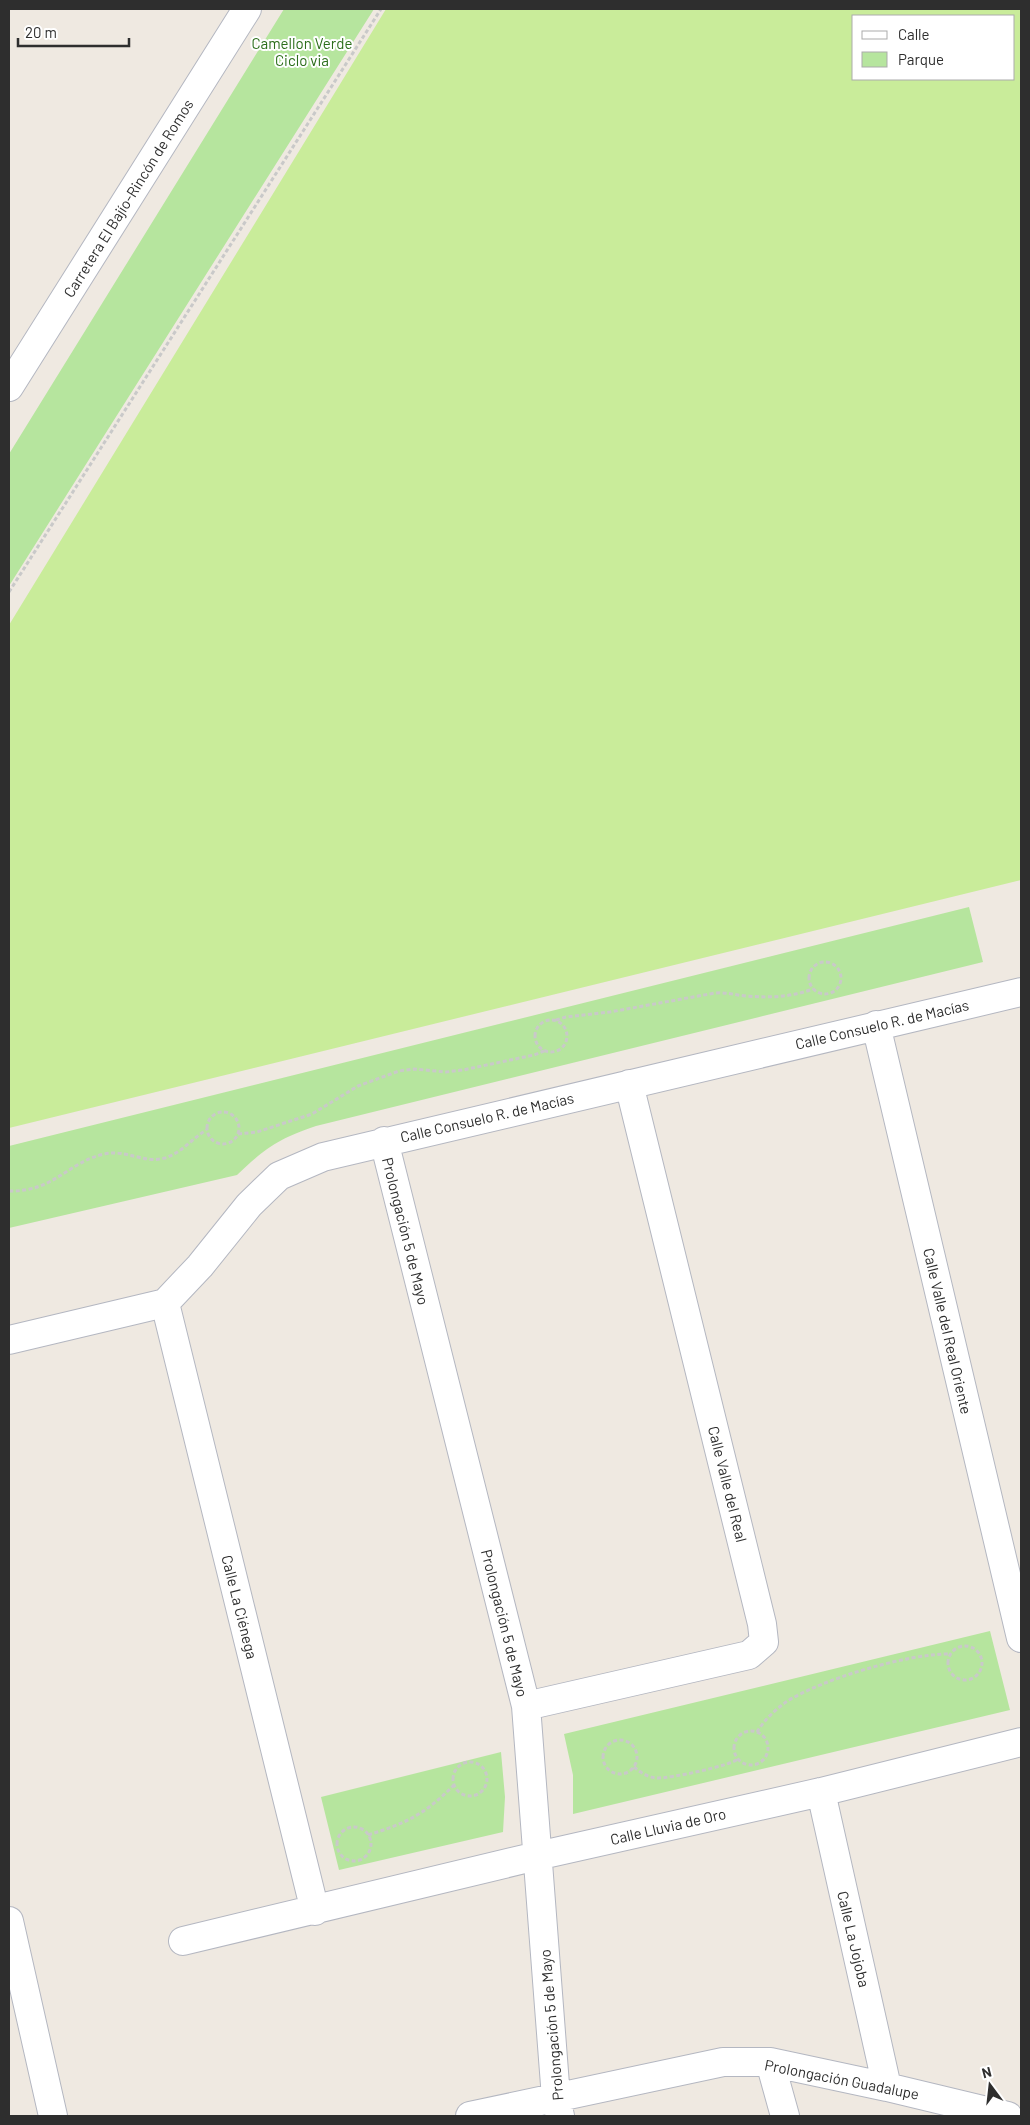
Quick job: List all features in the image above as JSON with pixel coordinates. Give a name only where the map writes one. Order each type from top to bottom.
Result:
[{"type":"street","name":"Carretera El Bajío-Rincón de Romos","points":[[9,387],[247,9]]},
{"type":"street","name":"Calle Consuelo R. de Macías","points":[[165,1303],[200,1266],[249,1205],[279,1176],[323,1157],[384,1141],[1021,992]]},
{"type":"street","name":"Calle Valle del Real Oriente","points":[[876,1025],[1021,1638]]},
{"type":"street","name":"Calle Valle del Real","points":[[526,1706],[749,1655],[764,1642],[762,1624],[630,1084]]},
{"type":"street","name":"Prolongación 5 de Mayo","points":[[384,1141],[526,1706],[558,2107]]},
{"type":"street","points":[[9,1340],[165,1303]]},
{"type":"street","name":"Calle La Ciénega","points":[[165,1303],[315,1911]]},
{"type":"street","name":"Calle Lluvia de Oro","points":[[183,1941],[315,1911],[538,1856],[821,1792],[1021,1742]]},
{"type":"street","name":"Calle La Jojoba","points":[[821,1792],[887,2087]]},
{"type":"street","points":[[9,1921],[53,2116]]},
{"type":"street","name":"Prolongación Guadalupe","points":[[470,2116],[558,2107],[723,2062],[770,2062],[887,2087],[1008,2116]]},
{"type":"street","points":[[770,2062],[785,2116]]},
{"type":"path","points":[[9,592],[381,9]]},
{"type":"path","points":[[544,1051],[536,1043],[535,1032],[541,1023],[546,1021],[610,1012],[715,993],[728,992],[741,995],[773,997],[793,995],[813,989],[823,994],[834,992],[840,984],[842,978],[838,968],[830,962],[819,962],[814,965],[808,979],[813,989]]},
{"type":"path","points":[[238,1134],[257,1132],[312,1114],[358,1086],[399,1071],[414,1069],[446,1072],[463,1070],[534,1055],[544,1051],[560,1050],[567,1042],[568,1031],[556,1020]]},
{"type":"path","points":[[217,1112],[228,1112],[236,1119],[239,1129],[238,1134],[231,1143],[220,1145],[211,1140],[206,1130],[206,1124],[212,1115],[217,1112]]},
{"type":"path","points":[[9,1191],[21,1191],[46,1184],[91,1158],[104,1154],[115,1152],[154,1160],[166,1158],[177,1153],[206,1130]]},
{"type":"path","points":[[757,1732],[777,1709],[809,1690],[880,1666],[932,1655],[951,1654],[960,1647],[971,1647],[976,1650],[982,1659],[981,1670],[973,1678],[962,1680],[956,1678],[949,1669],[948,1659],[951,1654]]},
{"type":"path","points":[[746,1732],[757,1732],[766,1739],[769,1750],[764,1760],[759,1764],[748,1765],[738,1759],[734,1749],[737,1739],[746,1732]]},
{"type":"path","points":[[620,1740],[631,1744],[637,1754],[634,1767],[628,1773],[612,1772],[604,1764],[606,1748],[620,1740]]},
{"type":"path","points":[[634,1767],[647,1776],[658,1778],[712,1768],[734,1762],[738,1759]]},
{"type":"path","points":[[368,1835],[401,1824],[420,1814],[454,1785],[454,1774],[460,1765],[471,1762],[484,1770],[487,1780],[485,1786],[477,1794],[472,1796],[461,1794],[454,1785]]},
{"type":"path","points":[[359,1828],[368,1835],[370,1840],[369,1852],[361,1859],[350,1861],[341,1855],[338,1850],[338,1840],[343,1830],[359,1828]]},
{"type":"green space","name":"Camellon Verde Ciclo via","points":[[284,9],[374,9],[9,586],[9,454]]},
{"type":"green space","points":[[386,9],[1021,9],[1021,880],[9,1128],[9,625]]},
{"type":"green space","points":[[969,907],[983,962],[316,1126],[292,1135],[274,1145],[237,1175],[9,1228],[9,1146]]},
{"type":"green space","points":[[990,1631],[1010,1710],[573,1814],[573,1775],[564,1734]]},
{"type":"green space","points":[[501,1752],[505,1797],[503,1832],[339,1870],[321,1797]]}]
